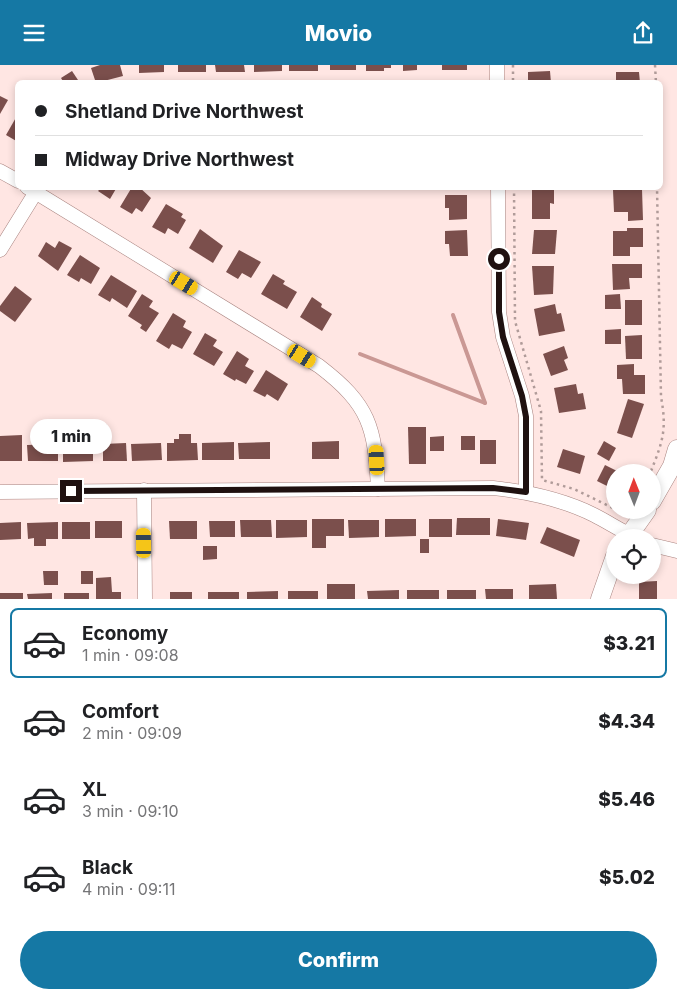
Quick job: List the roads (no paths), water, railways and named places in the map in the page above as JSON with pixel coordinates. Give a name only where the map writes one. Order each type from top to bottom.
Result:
[{"type":"street","points":[[497,65],[497,80]]},
{"type":"street","points":[[0,171],[15,179]]},
{"type":"street","points":[[0,250],[33,190]]},
{"type":"street","points":[[36,190],[319,366],[345,386],[359,404],[376,447],[378,489]]},
{"type":"street","points":[[498,190],[499,312],[503,337],[522,396],[526,417],[526,492]]},
{"type":"street","points":[[661,485],[672,466],[677,449]]},
{"type":"street","points":[[0,492],[493,488],[526,492],[576,506],[617,529]]},
{"type":"street","points":[[144,490],[145,599]]},
{"type":"street","points":[[661,547],[677,551]]},
{"type":"street","points":[[600,599],[606,581]]},
{"type":"waterway","points":[[453,315],[485,403]]},
{"type":"waterway","points":[[360,354],[485,403]]}]
